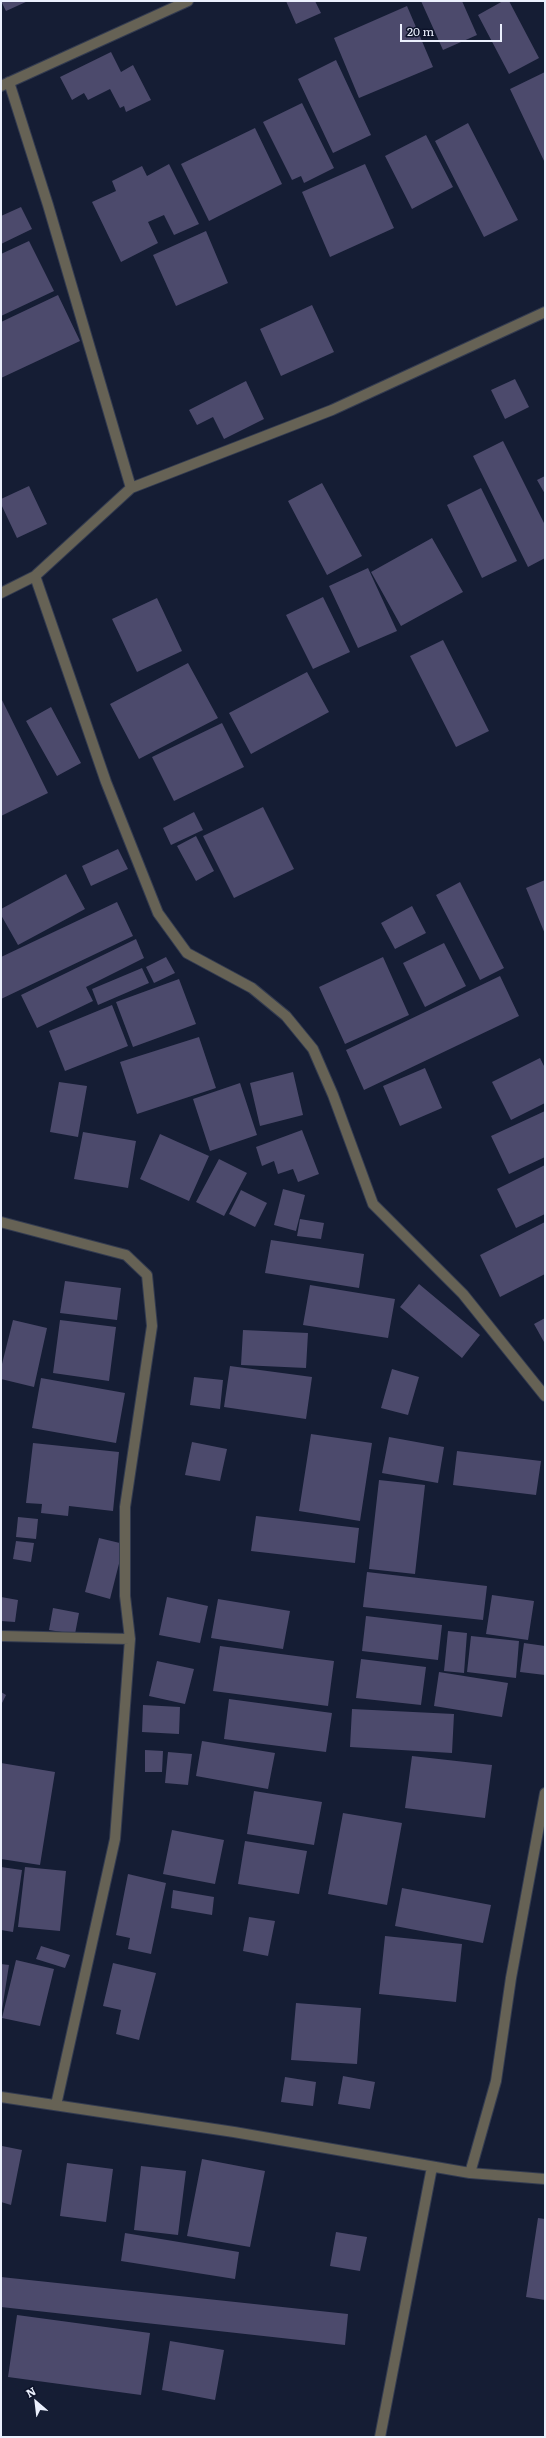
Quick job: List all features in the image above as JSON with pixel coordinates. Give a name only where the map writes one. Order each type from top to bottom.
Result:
[{"type":"street","points":[[131,488],[51,212],[5,84],[188,1]]},
{"type":"street","points":[[1,594],[35,576],[131,488],[332,410],[545,312]]},
{"type":"street","points":[[35,576],[106,782],[158,913],[187,953],[252,988],[286,1016],[313,1049],[333,1095],[373,1204],[463,1294],[545,1396]]},
{"type":"street","points":[[1,1222],[126,1255],[147,1275],[152,1326],[125,1507],[125,1596],[130,1639],[115,1839],[56,2105]]},
{"type":"street","points":[[1,1636],[130,1639]]},
{"type":"street","points":[[470,2173],[496,2081],[511,1978],[545,1793]]},
{"type":"street","points":[[1,2097],[234,2132],[470,2173],[545,2179]]},
{"type":"street","points":[[380,2437],[432,2167]]},
{"type":"building","points":[[1,1],[28,1],[6,11]]},
{"type":"building","points":[[286,1],[315,1],[321,13],[296,24]]},
{"type":"building","points":[[421,1],[462,1],[477,35],[443,50]]},
{"type":"building","points":[[503,1],[509,1],[539,58],[509,74],[478,15]]},
{"type":"building","points":[[407,6],[433,67],[359,98],[334,38]]},
{"type":"building","points":[[111,52],[121,72],[133,65],[151,100],[126,112],[124,106],[120,108],[110,89],[88,100],[84,93],[72,100],[60,77]]},
{"type":"building","points":[[336,60],[371,135],[333,153],[298,79]]},
{"type":"building","points":[[545,72],[545,163],[510,89]]},
{"type":"building","points":[[302,103],[334,168],[304,183],[301,176],[292,180],[263,122]]},
{"type":"building","points":[[468,123],[518,220],[484,237],[435,141]]},
{"type":"building","points":[[255,128],[282,184],[209,221],[181,164]]},
{"type":"building","points":[[426,135],[453,187],[412,209],[385,156]]},
{"type":"building","points":[[169,164],[199,224],[174,235],[164,215],[148,222],[158,243],[121,262],[92,202],[116,191],[112,181],[142,166],[147,176]]},
{"type":"building","points":[[365,164],[394,228],[330,257],[302,192]]},
{"type":"building","points":[[21,207],[32,229],[1,244],[1,216]]},
{"type":"building","points":[[206,231],[228,283],[176,306],[153,255]]},
{"type":"building","points":[[29,241],[54,291],[1,316],[1,254]]},
{"type":"building","points":[[58,295],[80,341],[1,378],[1,322]]},
{"type":"building","points":[[312,305],[334,352],[281,376],[260,329]]},
{"type":"building","points":[[515,379],[529,407],[505,419],[491,390]]},
{"type":"building","points":[[246,381],[264,419],[224,439],[213,417],[197,425],[189,410]]},
{"type":"building","points":[[503,441],[545,525],[545,558],[528,567],[473,456]]},
{"type":"building","points":[[545,476],[545,494],[537,480]]},
{"type":"building","points":[[322,483],[362,556],[327,575],[288,501]]},
{"type":"building","points":[[29,486],[47,524],[17,538],[1,504],[1,499]]},
{"type":"building","points":[[481,488],[517,561],[482,578],[447,505]]},
{"type":"building","points":[[432,538],[463,592],[401,626],[371,572]]},
{"type":"building","points":[[368,568],[397,631],[358,648],[329,586]]},
{"type":"building","points":[[323,597],[350,652],[313,669],[286,615]]},
{"type":"building","points":[[157,598],[182,651],[137,672],[112,619]]},
{"type":"building","points":[[443,640],[489,731],[456,747],[410,656]]},
{"type":"building","points":[[188,663],[218,718],[139,759],[110,704]]},
{"type":"building","points":[[307,672],[329,712],[251,754],[229,713]]},
{"type":"building","points":[[1,698],[48,793],[1,816]]},
{"type":"building","points":[[51,707],[81,763],[57,776],[26,721]]},
{"type":"building","points":[[222,723],[244,767],[174,801],[152,757]]},
{"type":"building","points":[[263,807],[294,869],[234,898],[203,836]]},
{"type":"building","points":[[194,812],[203,830],[171,845],[163,828]]},
{"type":"building","points":[[196,836],[214,871],[196,881],[177,846]]},
{"type":"building","points":[[118,849],[128,869],[91,886],[82,866]]},
{"type":"building","points":[[66,874],[85,909],[18,945],[1,915],[1,909]]},
{"type":"building","points":[[545,880],[545,934],[526,888]]},
{"type":"building","points":[[460,882],[504,968],[480,980],[436,895]]},
{"type":"building","points":[[117,902],[133,936],[1,999],[1,957]]},
{"type":"building","points":[[412,906],[426,933],[395,949],[381,923]]},
{"type":"building","points":[[136,939],[144,958],[86,987],[93,1001],[37,1028],[21,995]]},
{"type":"building","points":[[444,943],[466,986],[425,1007],[403,963]]},
{"type":"building","points":[[166,957],[175,973],[154,983],[146,967]]},
{"type":"building","points":[[383,957],[409,1015],[345,1044],[319,987]]},
{"type":"building","points":[[142,968],[149,983],[98,1005],[92,989]]},
{"type":"building","points":[[500,976],[519,1016],[364,1090],[346,1050]]},
{"type":"building","points":[[179,979],[196,1024],[133,1047],[116,1002]]},
{"type":"building","points":[[112,1005],[128,1046],[65,1071],[49,1031]]},
{"type":"building","points":[[199,1037],[216,1088],[137,1114],[120,1062]]},
{"type":"building","points":[[540,1058],[545,1068],[545,1103],[511,1120],[492,1082]]},
{"type":"building","points":[[425,1068],[442,1108],[400,1126],[383,1086]]},
{"type":"building","points":[[293,1072],[303,1115],[260,1126],[250,1083]]},
{"type":"building","points":[[59,1082],[87,1086],[78,1137],[50,1132]]},
{"type":"building","points":[[240,1083],[257,1135],[210,1151],[193,1099]]},
{"type":"building","points":[[545,1111],[545,1157],[509,1174],[491,1136]]},
{"type":"building","points":[[302,1130],[319,1174],[298,1182],[293,1169],[278,1174],[274,1161],[262,1166],[256,1147]]},
{"type":"building","points":[[83,1132],[136,1141],[128,1188],[74,1179]]},
{"type":"building","points":[[160,1134],[209,1156],[189,1201],[140,1179]]},
{"type":"building","points":[[219,1159],[247,1173],[224,1216],[196,1202]]},
{"type":"building","points":[[545,1165],[545,1214],[516,1228],[497,1189]]},
{"type":"building","points":[[283,1189],[305,1195],[296,1231],[274,1225]]},
{"type":"building","points":[[241,1190],[267,1203],[255,1227],[229,1214]]},
{"type":"building","points":[[300,1219],[324,1223],[321,1239],[297,1236]]},
{"type":"building","points":[[545,1222],[545,1274],[500,1297],[480,1255]]},
{"type":"building","points":[[271,1240],[364,1254],[359,1288],[265,1273]]},
{"type":"building","points":[[65,1281],[121,1288],[117,1320],[60,1313]]},
{"type":"building","points":[[419,1284],[480,1335],[462,1358],[400,1307]]},
{"type":"building","points":[[310,1285],[395,1299],[388,1338],[303,1325]]},
{"type":"building","points":[[545,1318],[545,1342],[544,1342],[534,1324]]},
{"type":"building","points":[[13,1320],[47,1328],[34,1387],[1,1379],[1,1368]]},
{"type":"building","points":[[60,1320],[116,1327],[109,1381],[53,1373]]},
{"type":"building","points":[[243,1330],[308,1333],[306,1368],[241,1365]]},
{"type":"building","points":[[230,1366],[312,1377],[306,1419],[224,1407]]},
{"type":"building","points":[[392,1369],[419,1377],[408,1415],[381,1408]]},
{"type":"building","points":[[194,1377],[223,1380],[220,1409],[190,1405]]},
{"type":"building","points":[[41,1378],[125,1393],[116,1443],[32,1428]]},
{"type":"building","points":[[311,1434],[372,1443],[360,1521],[299,1511]]},
{"type":"building","points":[[389,1437],[444,1447],[438,1483],[382,1473]]},
{"type":"building","points":[[192,1442],[227,1449],[220,1481],[185,1475]]},
{"type":"building","points":[[33,1443],[119,1452],[113,1511],[69,1506],[68,1516],[41,1513],[42,1504],[26,1503]]},
{"type":"building","points":[[457,1451],[541,1461],[536,1495],[453,1485]]},
{"type":"building","points":[[379,1480],[425,1485],[415,1574],[369,1569]]},
{"type":"building","points":[[256,1516],[359,1528],[355,1563],[251,1551]]},
{"type":"building","points":[[18,1517],[38,1519],[36,1539],[16,1537]]},
{"type":"building","points":[[99,1538],[124,1544],[110,1599],[85,1592]]},
{"type":"building","points":[[16,1541],[34,1543],[31,1562],[13,1559]]},
{"type":"building","points":[[367,1572],[487,1586],[483,1620],[363,1607]]},
{"type":"building","points":[[492,1595],[534,1601],[528,1640],[486,1634]]},
{"type":"building","points":[[1,1597],[18,1600],[15,1622],[1,1621]]},
{"type":"building","points":[[167,1597],[208,1606],[200,1643],[159,1635]]},
{"type":"building","points":[[218,1599],[290,1611],[283,1649],[211,1638]]},
{"type":"building","points":[[53,1608],[79,1613],[75,1634],[49,1630]]},
{"type":"building","points":[[366,1616],[442,1625],[438,1660],[362,1651]]},
{"type":"building","points":[[448,1631],[467,1633],[464,1673],[444,1671]]},
{"type":"building","points":[[471,1636],[519,1641],[516,1678],[467,1672]]},
{"type":"building","points":[[524,1643],[545,1646],[545,1675],[520,1672]]},
{"type":"building","points":[[220,1646],[334,1661],[328,1706],[213,1691]]},
{"type":"building","points":[[361,1659],[426,1667],[421,1705],[356,1698]]},
{"type":"building","points":[[157,1661],[194,1669],[185,1704],[149,1696]]},
{"type":"building","points":[[439,1672],[508,1683],[502,1717],[434,1706]]},
{"type":"building","points":[[1,1692],[6,1695],[1,1705]]},
{"type":"building","points":[[229,1699],[332,1713],[326,1752],[224,1739]]},
{"type":"building","points":[[143,1705],[180,1707],[179,1734],[142,1732]]},
{"type":"building","points":[[352,1709],[454,1714],[452,1753],[350,1747]]},
{"type":"building","points":[[202,1741],[275,1753],[268,1789],[196,1776]]},
{"type":"building","points":[[145,1750],[163,1751],[162,1772],[145,1772]]},
{"type":"building","points":[[168,1752],[192,1754],[188,1785],[165,1783]]},
{"type":"building","points":[[412,1756],[492,1765],[485,1818],[405,1808]]},
{"type":"building","points":[[1,1763],[55,1772],[40,1865],[1,1859]]},
{"type":"building","points":[[254,1791],[322,1802],[314,1845],[247,1834]]},
{"type":"building","points":[[343,1813],[402,1823],[387,1905],[328,1894]]},
{"type":"building","points":[[172,1830],[224,1840],[215,1884],[163,1874]]},
{"type":"building","points":[[245,1841],[307,1851],[299,1894],[238,1884]]},
{"type":"building","points":[[1,1867],[22,1870],[13,1932],[1,1930]]},
{"type":"building","points":[[25,1867],[66,1871],[60,1931],[18,1927]]},
{"type":"building","points":[[128,1874],[166,1883],[151,1954],[128,1949],[130,1938],[116,1935]]},
{"type":"building","points":[[402,1888],[491,1905],[483,1943],[395,1926]]},
{"type":"building","points":[[173,1890],[214,1897],[212,1915],[171,1908]]},
{"type":"building","points":[[249,1917],[275,1921],[268,1956],[243,1951]]},
{"type":"building","points":[[385,1936],[462,1944],[456,2002],[379,1994]]},
{"type":"building","points":[[41,1946],[70,1955],[65,1968],[36,1959]]},
{"type":"building","points":[[16,1960],[54,1969],[40,2026],[2,2018]]},
{"type":"building","points":[[113,1963],[156,1973],[139,2040],[116,2034],[121,2010],[103,2006]]},
{"type":"building","points":[[1,1964],[9,1965],[2,2010],[1,2010]]},
{"type":"building","points":[[296,2003],[361,2008],[357,2064],[291,2060]]},
{"type":"building","points":[[343,2076],[375,2082],[370,2109],[338,2104]]},
{"type":"building","points":[[285,2077],[316,2082],[313,2106],[281,2102]]},
{"type":"building","points":[[2,2146],[22,2150],[11,2205],[1,2202]]},
{"type":"building","points":[[202,2159],[265,2171],[250,2247],[187,2236]]},
{"type":"building","points":[[67,2163],[113,2169],[106,2222],[60,2216]]},
{"type":"building","points":[[141,2166],[186,2171],[178,2235],[134,2230]]},
{"type":"building","points":[[538,2218],[545,2219],[545,2300],[526,2297]]},
{"type":"building","points":[[336,2232],[367,2237],[360,2271],[330,2266]]},
{"type":"building","points":[[125,2233],[239,2252],[235,2279],[121,2261]]},
{"type":"building","points":[[1,2277],[348,2314],[345,2345],[1,2307]]},
{"type":"building","points":[[17,2315],[150,2333],[141,2395],[8,2377]]},
{"type":"building","points":[[170,2341],[224,2350],[215,2400],[162,2390]]}]
